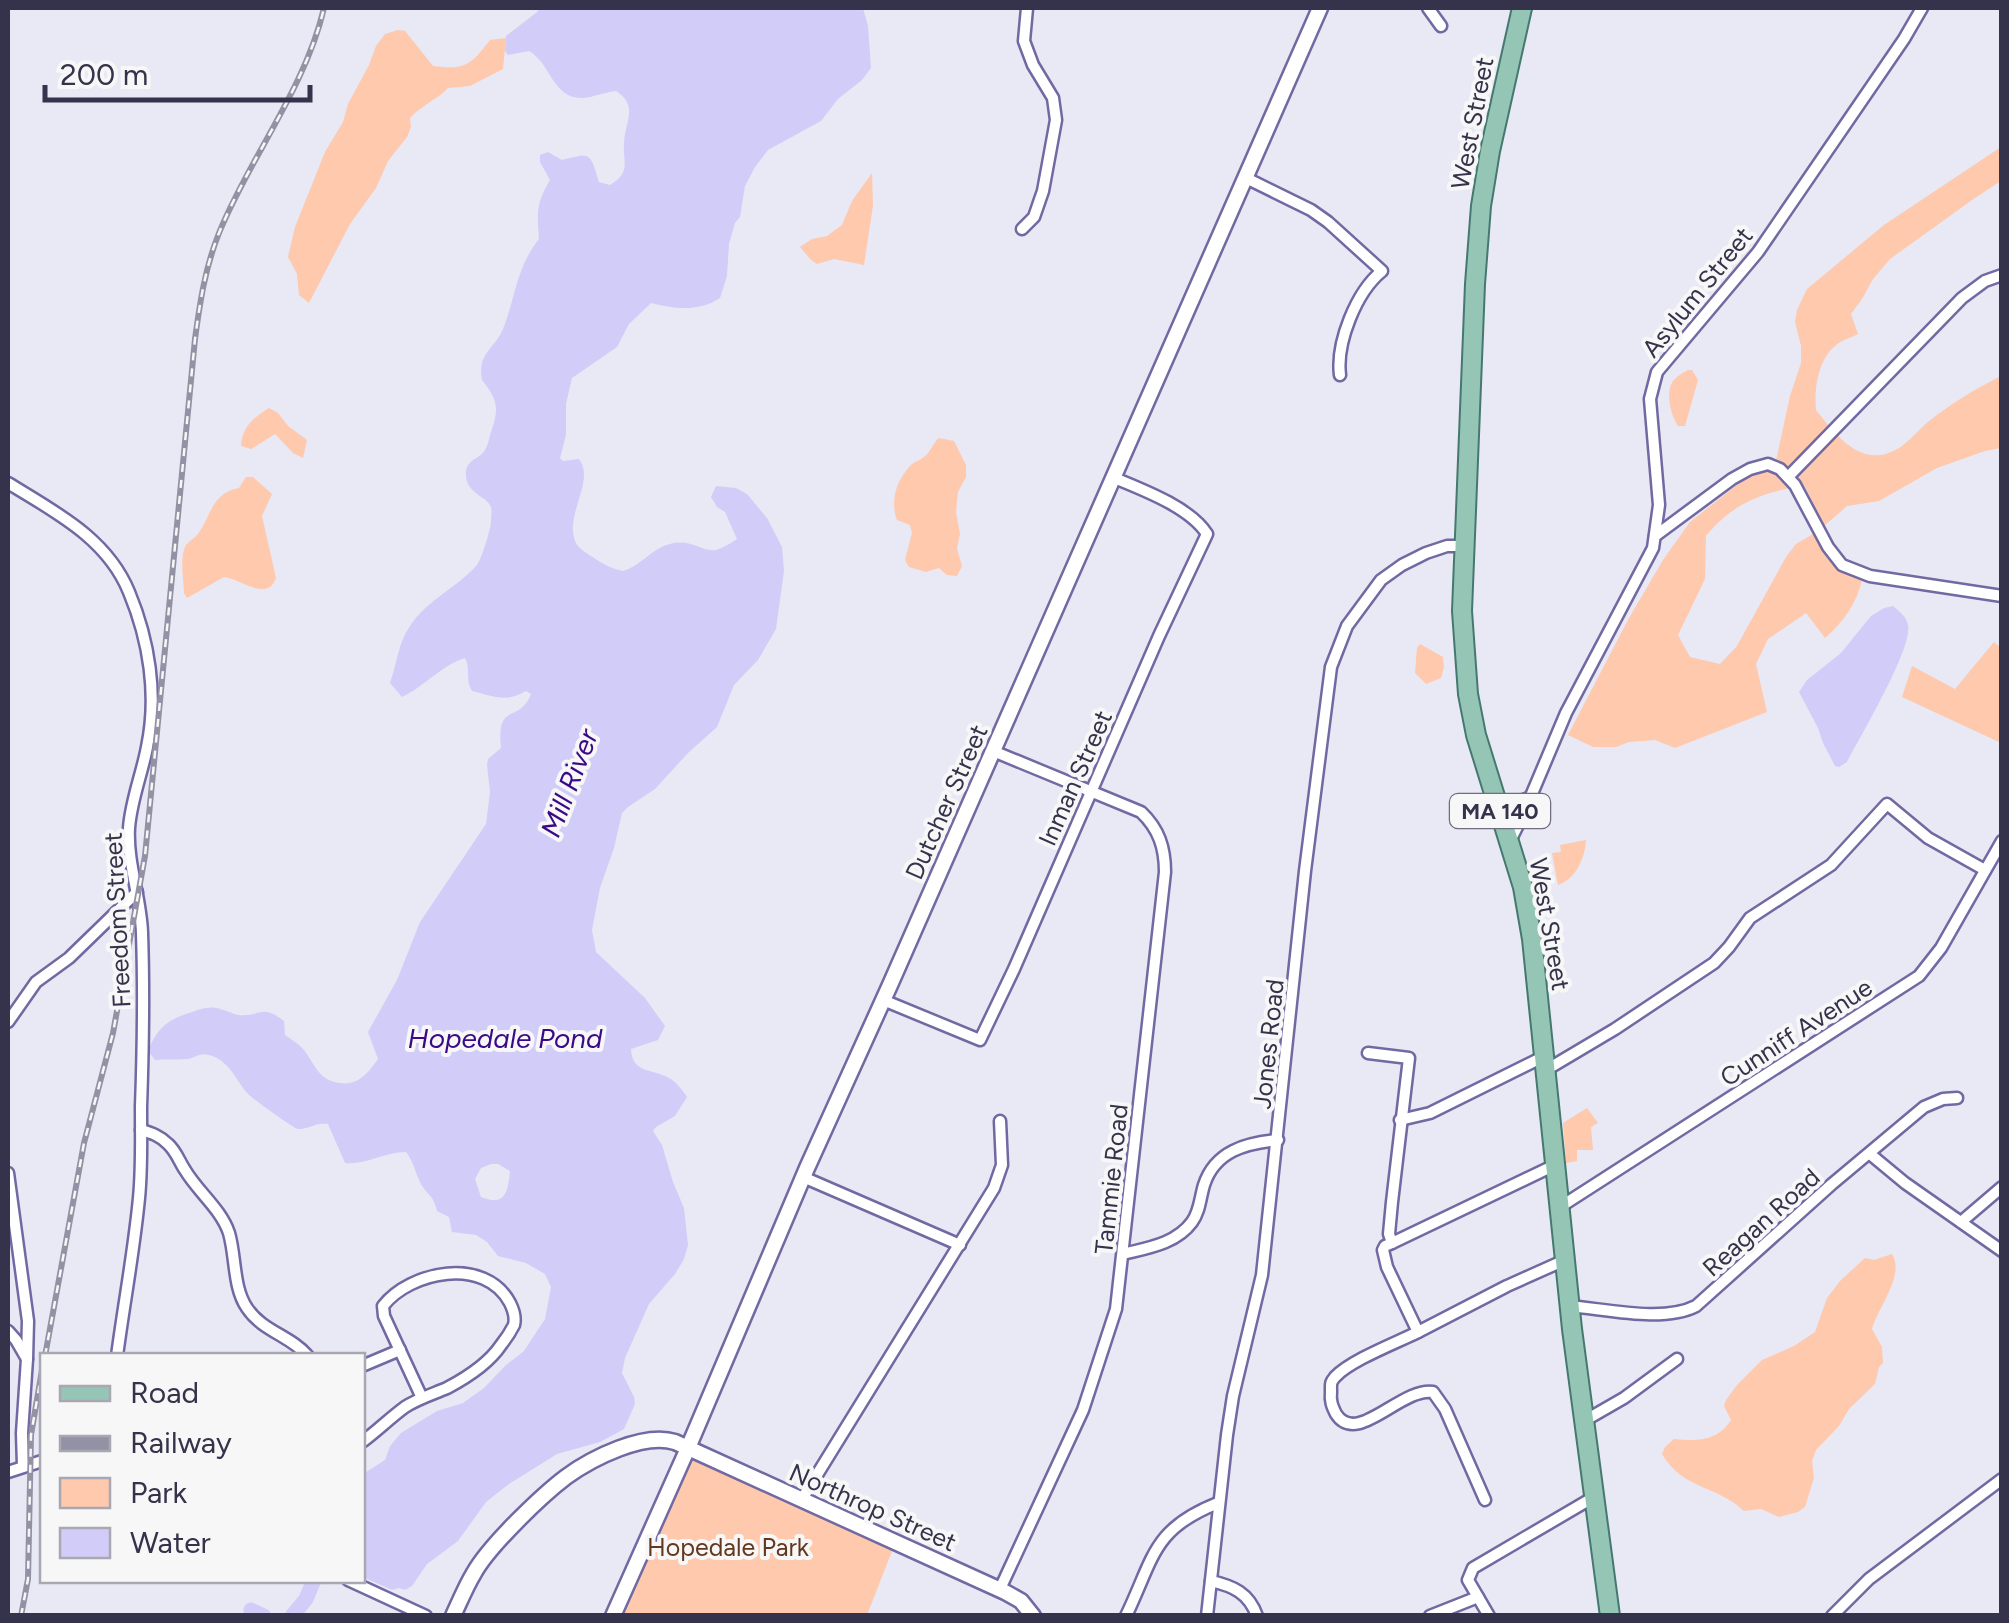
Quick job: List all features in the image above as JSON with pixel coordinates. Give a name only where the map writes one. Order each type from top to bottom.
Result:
[{"type":"main road","name":"West Street","points":[[1522,8],[1481,206],[1462,613],[1468,694],[1476,735],[1523,887],[1532,939],[1569,1306],[1610,1616]]},
{"type":"street","points":[[1022,228],[1034,217],[1043,191],[1056,120],[1053,98],[1026,50],[1027,8]]},
{"type":"street","name":"Dutcher Street","points":[[613,1616],[1320,8]]},
{"type":"street","points":[[1428,8],[1441,26]]},
{"type":"street","name":"Asylum Street","points":[[1510,841],[1566,713],[1652,548],[1658,505],[1650,399],[1657,372],[1758,252],[1922,8]]},
{"type":"street","points":[[1244,177],[1311,210],[1382,272],[1366,286],[1352,316],[1339,356],[1340,375]]},
{"type":"street","points":[[1788,477],[1962,298],[1981,283],[2002,275]]},
{"type":"street","points":[[1655,536],[1715,490],[1750,469],[1768,464],[1780,469],[1800,493],[1828,547],[1842,565],[1870,576],[2002,596]]},
{"type":"street","name":"Inman Street","points":[[883,1000],[980,1040],[1207,534],[1200,523],[1173,506],[1112,477]]},
{"type":"street","name":"Freedom Street","points":[[8,483],[64,516],[96,542],[122,576],[142,628],[148,657],[150,732],[129,830],[142,931],[139,1198],[118,1353]]},
{"type":"street","name":"Jones Road","points":[[1207,1616],[1233,1396],[1262,1275],[1331,667],[1347,626],[1381,580],[1426,553],[1447,546],[1465,546]]},
{"type":"street","name":"Tammie Road","points":[[992,751],[1145,815],[1159,836],[1164,858],[1164,894],[1116,1309],[1090,1394],[1000,1589]]},
{"type":"street","points":[[1497,803],[1529,798]]},
{"type":"street","points":[[1400,1120],[1430,1113],[1508,1072],[1546,1063],[1615,1028],[1714,963],[1750,918],[1831,865],[1887,804],[1928,838],[1984,870]]},
{"type":"street","name":"Cunniff Avenue","points":[[1560,1207],[1919,976],[1941,948],[2002,840]]},
{"type":"street","points":[[8,1022],[36,982],[70,958],[137,892]]},
{"type":"street","points":[[1368,1053],[1409,1058],[1400,1120],[1392,1242]]},
{"type":"street","name":"Reagan Road","points":[[1569,1306],[1648,1314],[1688,1310],[1924,1107],[1957,1098]]},
{"type":"street","points":[[802,1500],[1000,1177],[1000,1120]]},
{"type":"street","points":[[141,1130],[154,1134],[174,1149],[185,1171],[222,1217],[246,1308],[259,1322],[305,1353]]},
{"type":"street","points":[[1123,1254],[1166,1242],[1185,1230],[1197,1213],[1210,1171],[1226,1154],[1246,1145],[1278,1140]]},
{"type":"street","points":[[1870,1154],[2002,1251]]},
{"type":"street","points":[[1418,1332],[1386,1267],[1384,1246],[1555,1164]]},
{"type":"street","points":[[8,1173],[28,1321],[23,1466]]},
{"type":"street","points":[[804,1177],[960,1244]]},
{"type":"street","points":[[1960,1222],[2002,1187]]},
{"type":"street","points":[[1485,1500],[1433,1392],[1422,1391],[1351,1426],[1344,1424],[1330,1401],[1331,1385],[1339,1374],[1565,1260]]},
{"type":"street","points":[[365,1440],[405,1408],[460,1380],[500,1347],[514,1325],[512,1307],[491,1282],[470,1274],[447,1274],[414,1283],[382,1306],[422,1398]]},
{"type":"street","points":[[8,1331],[27,1359]]},
{"type":"street","points":[[365,1365],[400,1350]]},
{"type":"street","points":[[1584,1422],[1678,1359]]},
{"type":"street","name":"Northrop Street","points":[[454,1616],[474,1572],[551,1490],[574,1471],[648,1439],[666,1439],[688,1448],[1000,1589],[1020,1601],[1033,1616]]},
{"type":"street","points":[[8,1472],[40,1462]]},
{"type":"street","points":[[1832,1616],[1869,1579],[2002,1479]]},
{"type":"street","points":[[1489,1616],[1468,1580],[1473,1568],[1594,1497]]},
{"type":"street","points":[[1126,1616],[1164,1538],[1188,1516],[1218,1503]]},
{"type":"street","points":[[1211,1581],[1244,1594],[1257,1616]]},
{"type":"street","points":[[354,1583],[426,1616]]},
{"type":"street","points":[[1430,1616],[1478,1596]]},
{"type":"green space","points":[[405,31],[433,66],[444,67],[466,64],[490,40],[506,38],[503,69],[470,86],[448,88],[410,118],[407,137],[350,224],[309,303],[299,295],[297,274],[288,257],[295,227],[325,152],[343,122],[376,46],[385,34]]},
{"type":"green space","points":[[2001,147],[2001,181],[1890,259],[1873,279],[1851,314],[1858,334],[1829,352],[1818,375],[1816,410],[1851,447],[1862,453],[1886,454],[1954,403],[2001,376],[2001,448],[1937,468],[1879,501],[1847,506],[1824,526],[1804,485],[1738,507],[1706,536],[1705,579],[1678,635],[1690,657],[1720,664],[1737,646],[1786,557],[1796,544],[1813,534],[1834,566],[1862,580],[1843,619],[1825,638],[1806,613],[1768,639],[1756,664],[1767,712],[1675,748],[1655,740],[1593,747],[1568,735],[1629,618],[1690,522],[1747,477],[1774,470],[1801,363],[1795,322],[1807,289],[1884,225]]},
{"type":"green space","points":[[872,173],[873,206],[864,265],[834,259],[817,264],[800,247],[842,225],[852,201]]},
{"type":"green space","points":[[1688,370],[1698,380],[1685,426],[1678,426],[1669,391],[1674,379]]},
{"type":"green space","points":[[269,408],[307,440],[303,458],[275,434],[251,449],[241,446],[250,423]]},
{"type":"green space","points":[[939,438],[954,441],[966,465],[956,512],[960,534],[957,549],[962,566],[957,576],[947,575],[939,568],[926,572],[909,567],[905,560],[912,533],[910,525],[897,520],[895,513],[894,498],[901,478]]},
{"type":"green space","points":[[246,477],[253,477],[272,494],[262,516],[276,578],[272,585],[261,589],[224,577],[187,598],[182,569],[186,545],[198,534],[218,499],[239,488]]},
{"type":"green space","points":[[1994,642],[2001,648],[2001,743],[1902,697],[1912,666],[1955,689]]},
{"type":"green space","points":[[1420,644],[1443,657],[1441,678],[1426,684],[1415,673]]},
{"type":"green space","points":[[1586,840],[1578,867],[1558,885],[1552,853],[1561,852],[1560,845]]},
{"type":"green space","points":[[1587,1108],[1598,1123],[1591,1127],[1593,1150],[1577,1150],[1577,1161],[1566,1163],[1563,1123]]},
{"type":"green space","points":[[1892,1254],[1893,1281],[1872,1329],[1882,1347],[1883,1363],[1875,1384],[1816,1450],[1812,1461],[1814,1478],[1805,1507],[1779,1517],[1761,1509],[1744,1511],[1670,1466],[1662,1454],[1665,1447],[1674,1439],[1698,1440],[1719,1433],[1731,1420],[1724,1406],[1737,1385],[1762,1360],[1815,1332],[1827,1298],[1865,1258],[1874,1260]]},
{"type":"green space","name":"Hopedale Park","points":[[691,1456],[894,1546],[867,1615],[620,1616]]},
{"type":"water","name":"Hopedale Pond","points":[[540,8],[863,8],[871,68],[821,121],[768,150],[755,167],[745,186],[740,217],[729,244],[727,276],[720,298],[704,306],[686,308],[651,303],[629,324],[617,347],[572,378],[560,458],[579,459],[583,468],[573,522],[573,533],[581,549],[623,571],[670,544],[721,548],[737,539],[725,512],[711,497],[716,486],[736,488],[747,494],[767,518],[782,547],[784,571],[776,629],[758,660],[734,685],[717,727],[655,789],[622,813],[592,930],[596,952],[645,998],[665,1026],[658,1040],[631,1049],[635,1063],[672,1080],[687,1097],[675,1116],[653,1131],[662,1145],[684,1208],[688,1245],[675,1274],[649,1304],[625,1358],[622,1373],[635,1404],[624,1429],[600,1442],[557,1454],[509,1484],[486,1502],[458,1541],[427,1564],[412,1586],[392,1590],[365,1578],[365,1473],[385,1460],[401,1433],[437,1411],[463,1403],[524,1351],[545,1319],[551,1287],[545,1274],[526,1263],[498,1256],[476,1235],[452,1232],[449,1217],[437,1211],[406,1152],[345,1163],[328,1124],[295,1128],[250,1096],[216,1058],[203,1054],[155,1060],[148,1051],[167,1024],[197,1010],[216,1008],[239,1015],[265,1012],[284,1021],[285,1035],[302,1048],[327,1079],[352,1083],[362,1078],[378,1059],[368,1032],[397,980],[420,922],[486,824],[490,792],[488,759],[501,748],[505,718],[521,709],[531,694],[526,691],[499,697],[472,691],[465,658],[402,697],[390,683],[410,626],[477,565],[487,538],[491,507],[468,485],[466,472],[486,448],[495,419],[496,406],[482,380],[482,364],[503,329],[521,272],[539,239],[539,208],[550,180],[540,155],[548,152],[562,160],[588,157],[599,182],[610,185],[621,176],[624,167],[629,114],[627,102],[616,91],[587,97],[565,93],[529,51],[508,55],[506,36]],"holes":[[[498,1164],[510,1171],[507,1191],[501,1198],[481,1197],[475,1179],[481,1168]]]},
{"type":"water","points":[[1893,606],[1908,625],[1902,653],[1847,762],[1835,766],[1799,692],[1807,680],[1841,653],[1871,616]]},
{"type":"waterway","name":"Mill River","points":[[292,1616],[313,1583]]},
{"type":"waterway","name":"Mill River","points":[[251,1610],[264,1616]]},
{"type":"railway","points":[[46,1353],[84,1143],[113,1033],[145,856],[195,339],[204,285],[219,233],[291,95],[324,8]]},
{"type":"railway","points":[[21,1616],[28,1579],[31,1435],[40,1382]]}]
